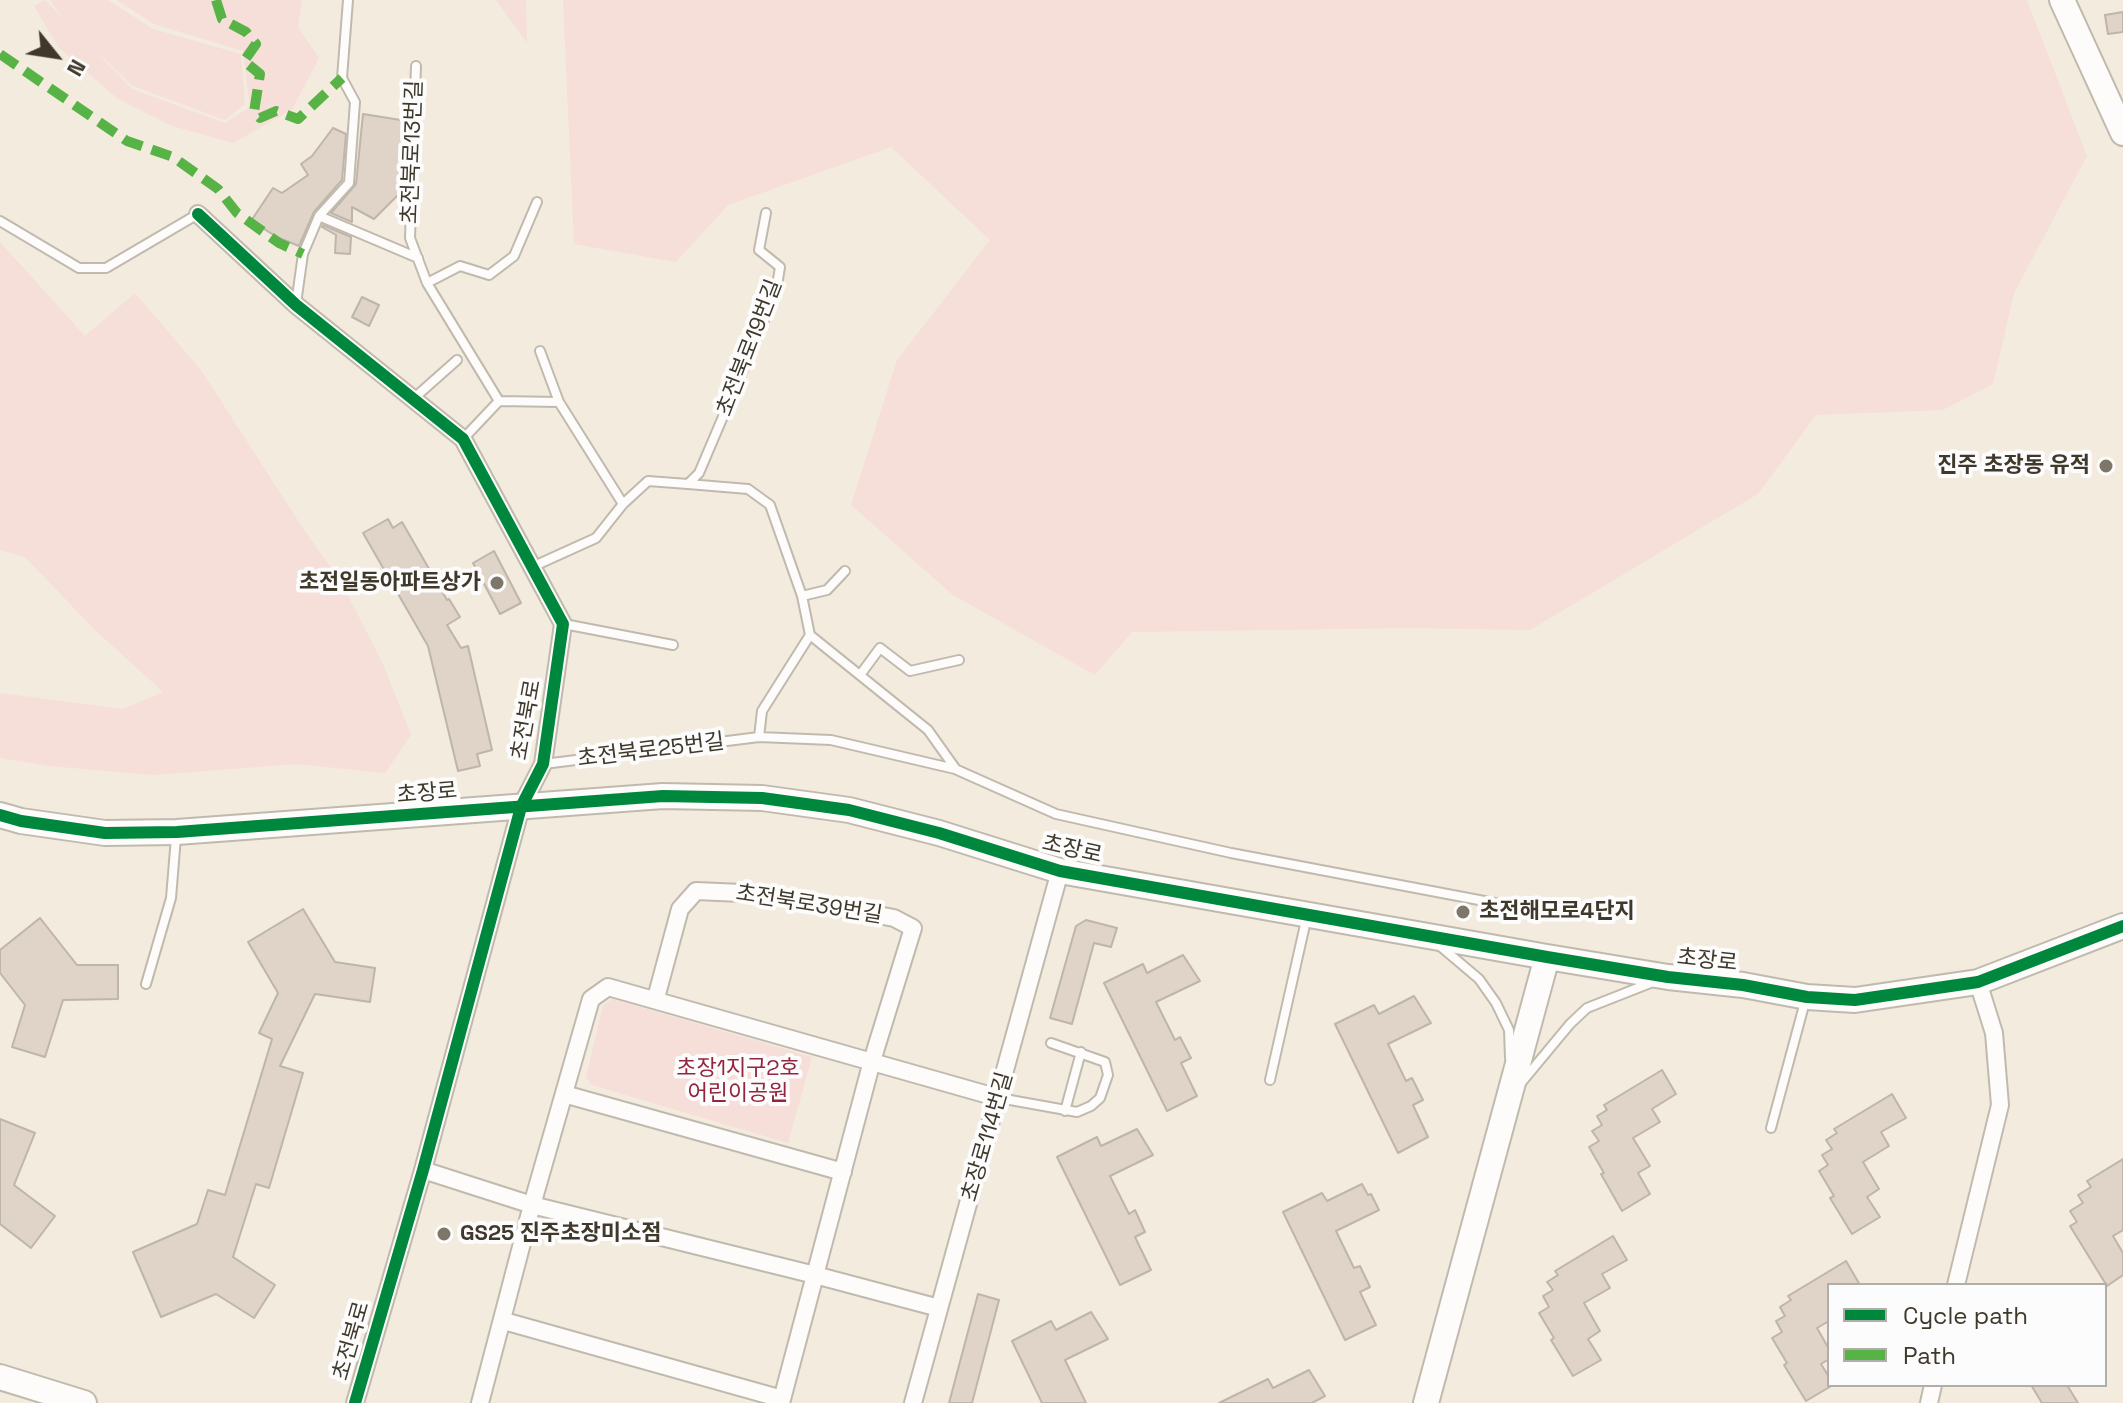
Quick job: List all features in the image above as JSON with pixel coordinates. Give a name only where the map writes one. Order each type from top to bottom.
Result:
[{"type":"street","points":[[2062,0],[2123,133]]},
{"type":"street","points":[[198,214],[296,305],[463,439],[563,624]]},
{"type":"street","name":"초전북로","points":[[355,1403],[423,1170],[521,807],[543,764],[563,624]]},
{"type":"street","name":"초장로","points":[[0,815],[105,833],[177,832],[663,796],[762,798],[849,810],[939,833],[1060,871],[1668,977],[1743,985],[1807,997],[1855,1000],[1978,982],[2094,939],[2123,924]]},
{"type":"street","name":"초장로114번길","points":[[913,1403],[1060,871]]},
{"type":"street","name":"초전북로39번길","points":[[656,998],[680,909],[696,891],[764,894],[894,918],[913,928],[872,1061],[782,1401]]},
{"type":"street","points":[[2094,939],[2123,936]]},
{"type":"street","points":[[1426,1403],[1547,957]]},
{"type":"street","points":[[1956,1283],[2000,1105],[1994,1033],[1978,982]]},
{"type":"street","points":[[480,1403],[591,999],[608,987],[656,998],[999,1098]]},
{"type":"street","points":[[564,1094],[843,1172]]},
{"type":"street","points":[[423,1170],[532,1205],[939,1308]]},
{"type":"street","points":[[504,1321],[782,1401]]},
{"type":"street","points":[[0,1377],[84,1403]]},
{"type":"lane","points":[[296,305],[303,254],[319,216],[349,183],[355,102],[342,78],[348,0]]},
{"type":"lane","name":"초전북로13번길","points":[[416,66],[410,238],[427,283],[499,401]]},
{"type":"lane","points":[[427,283],[460,266],[489,275],[514,256],[537,202]]},
{"type":"lane","name":"초전북로19번길","points":[[688,484],[699,473],[776,292],[780,267],[759,250],[766,213]]},
{"type":"lane","points":[[0,221],[79,268],[106,268],[198,214]]},
{"type":"lane","points":[[319,216],[418,258]]},
{"type":"lane","points":[[540,351],[559,402],[623,504]]},
{"type":"lane","points":[[412,400],[457,360]]},
{"type":"lane","points":[[463,439],[499,401],[559,402]]},
{"type":"lane","points":[[532,567],[596,538],[623,504],[648,481],[748,489],[770,505],[802,596],[810,635],[928,730],[955,769]]},
{"type":"lane","points":[[802,596],[827,590],[845,571]]},
{"type":"lane","points":[[563,624],[673,645]]},
{"type":"lane","points":[[759,737],[762,711],[810,635]]},
{"type":"lane","points":[[860,675],[880,648],[910,671],[959,660]]},
{"type":"lane","name":"초전북로25번길","points":[[543,764],[759,737],[831,740],[955,769],[1056,814],[1231,853],[1537,911]]},
{"type":"lane","points":[[146,984],[171,898],[177,832]]},
{"type":"lane","points":[[1270,1080],[1307,915]]},
{"type":"lane","points":[[1431,938],[1479,979],[1496,1003],[1509,1030],[1511,1096]]},
{"type":"lane","points":[[1511,1096],[1570,1024],[1587,1008],[1668,977]]},
{"type":"lane","points":[[1771,1128],[1807,997]]},
{"type":"lane","points":[[999,1098],[1077,1112],[1100,1098],[1108,1075],[1105,1062],[1051,1043]]},
{"type":"lane","points":[[1065,1111],[1081,1052]]},
{"type":"green space","points":[[45,0],[63,18],[50,0],[108,0],[153,29],[241,54],[245,104],[225,120],[133,86],[89,45],[132,89],[225,123],[250,107],[243,51],[154,24],[117,0],[302,0],[298,27],[319,58],[292,110],[233,143],[172,126],[118,99],[59,48],[34,6]]},
{"type":"green space","points":[[496,0],[526,0],[527,43]]},
{"type":"green space","points":[[563,0],[2027,0],[2087,156],[2014,293],[1993,384],[1943,410],[1816,415],[1758,494],[1530,630],[1408,628],[1132,632],[1095,675],[953,595],[851,505],[897,360],[990,240],[891,147],[728,205],[676,262],[574,244]]},
{"type":"green space","points":[[0,242],[85,336],[135,293],[201,370],[341,582],[383,664],[411,735],[385,773],[297,764],[154,775],[49,766],[0,758],[0,693],[123,709],[163,692],[95,630],[25,557],[0,550]]},
{"type":"green space","name":"초장1지구2호 어린이공원","points":[[612,999],[812,1057],[788,1143],[592,1085],[586,1077],[603,1006]]},
{"type":"building","points":[[2123,12],[2123,32],[2108,34],[2105,15]]},
{"type":"building","points":[[363,114],[407,121],[406,160],[399,194],[374,219],[352,207],[352,222],[331,213],[356,184]]},
{"type":"building","points":[[333,128],[346,134],[342,180],[314,212],[299,246],[251,221],[273,188],[282,193],[308,175],[301,164],[312,156]]},
{"type":"building","points":[[323,225],[351,237],[350,254],[335,253],[336,235]]},
{"type":"building","points":[[362,297],[379,305],[369,326],[352,317]]},
{"type":"building","points":[[388,519],[393,528],[402,522],[460,617],[447,625],[461,648],[468,646],[492,750],[477,754],[480,766],[458,771],[428,646],[363,533]]},
{"type":"building","name":"초전일동아파트상가","points":[[494,551],[521,603],[500,614],[473,563]]},
{"type":"building","points":[[303,909],[335,962],[375,968],[370,1002],[315,994],[280,1066],[303,1073],[269,1188],[256,1184],[233,1257],[275,1285],[254,1318],[216,1294],[161,1317],[133,1252],[197,1224],[208,1190],[225,1195],[272,1039],[259,1033],[278,993],[248,942]]},
{"type":"building","points":[[40,918],[77,965],[118,965],[118,999],[63,1000],[45,1057],[12,1047],[25,1005],[0,973],[0,950]]},
{"type":"building","points":[[1086,920],[1117,928],[1111,947],[1094,943],[1072,1024],[1050,1018],[1076,926]]},
{"type":"building","points":[[1183,955],[1200,981],[1156,1002],[1175,1040],[1180,1037],[1191,1058],[1181,1063],[1197,1096],[1167,1111],[1104,983],[1143,964],[1147,973]]},
{"type":"building","points":[[1414,996],[1431,1023],[1388,1044],[1406,1081],[1412,1078],[1423,1100],[1413,1105],[1428,1137],[1398,1153],[1335,1024],[1374,1005],[1379,1014]]},
{"type":"building","points":[[1662,1070],[1676,1094],[1652,1109],[1660,1122],[1633,1138],[1650,1166],[1638,1173],[1650,1194],[1622,1211],[1589,1147],[1599,1141],[1592,1131],[1602,1125],[1597,1116],[1607,1110],[1604,1105]]},
{"type":"building","points":[[1892,1094],[1906,1118],[1881,1132],[1889,1146],[1863,1162],[1879,1189],[1867,1197],[1880,1217],[1852,1234],[1830,1198],[1834,1196],[1819,1171],[1828,1165],[1822,1155],[1832,1149],[1826,1140],[1837,1133],[1834,1129]]},
{"type":"building","points":[[0,1119],[35,1133],[14,1185],[55,1216],[31,1248],[0,1224]]},
{"type":"building","points":[[1137,1129],[1153,1155],[1110,1176],[1129,1214],[1135,1210],[1145,1232],[1135,1237],[1151,1270],[1120,1285],[1057,1157],[1097,1137],[1101,1146]]},
{"type":"building","points":[[2123,1159],[2123,1230],[2113,1236],[2123,1253],[2123,1275],[2107,1286],[2070,1226],[2077,1222],[2070,1211],[2083,1203],[2078,1195],[2091,1187],[2087,1181]]},
{"type":"building","points":[[1362,1184],[1379,1210],[1336,1231],[1354,1268],[1360,1266],[1370,1287],[1360,1292],[1376,1325],[1345,1340],[1283,1212],[1322,1193],[1327,1201]]},
{"type":"building","points":[[1613,1236],[1627,1260],[1602,1274],[1610,1288],[1584,1303],[1600,1331],[1588,1339],[1601,1360],[1573,1376],[1539,1313],[1549,1307],[1543,1296],[1553,1290],[1547,1282],[1558,1275],[1555,1271]]},
{"type":"building","points":[[1846,1261],[1859,1283],[1827,1283],[1827,1322],[1817,1328],[1827,1346],[1827,1360],[1821,1364],[1827,1374],[1827,1387],[1830,1387],[1806,1401],[1772,1338],[1782,1332],[1776,1321],[1785,1316],[1780,1307],[1791,1300],[1788,1296]]},
{"type":"building","points":[[978,1294],[999,1300],[972,1403],[949,1403]]},
{"type":"building","points":[[1091,1312],[1108,1339],[1065,1360],[1086,1403],[1042,1403],[1012,1341],[1051,1321],[1056,1330]]},
{"type":"building","points":[[1309,1370],[1325,1396],[1312,1403],[1219,1403],[1268,1379],[1273,1388]]},
{"type":"building","points":[[2032,1387],[2068,1387],[2078,1403],[2042,1403]]},
{"type":"marked path","points":[[216,0],[222,19],[246,32],[256,44],[244,61],[260,74],[254,112],[260,118],[276,111],[298,119],[342,78]]},
{"type":"marked path","points":[[0,54],[127,141],[173,157],[218,189],[237,213],[279,243],[303,254]]},
{"type":"cycle path","points":[[198,214],[296,305],[463,439],[563,624],[543,764],[521,807],[423,1170],[355,1403]]},
{"type":"cycle path","points":[[0,815],[105,833],[177,832],[663,796],[762,798],[849,810],[939,833],[1060,871],[1668,977],[1743,985],[1807,997],[1855,1000],[1978,982],[2123,926]]},
{"type":"place","name":"진주 초장동 유적","points":[[2106,466]]},
{"type":"place","name":"초전일동아파트상가","points":[[497,583]]},
{"type":"place","name":"초전해모로4단지","points":[[1463,912]]},
{"type":"place","name":"GS25 진주초장미소점","points":[[444,1234]]}]
